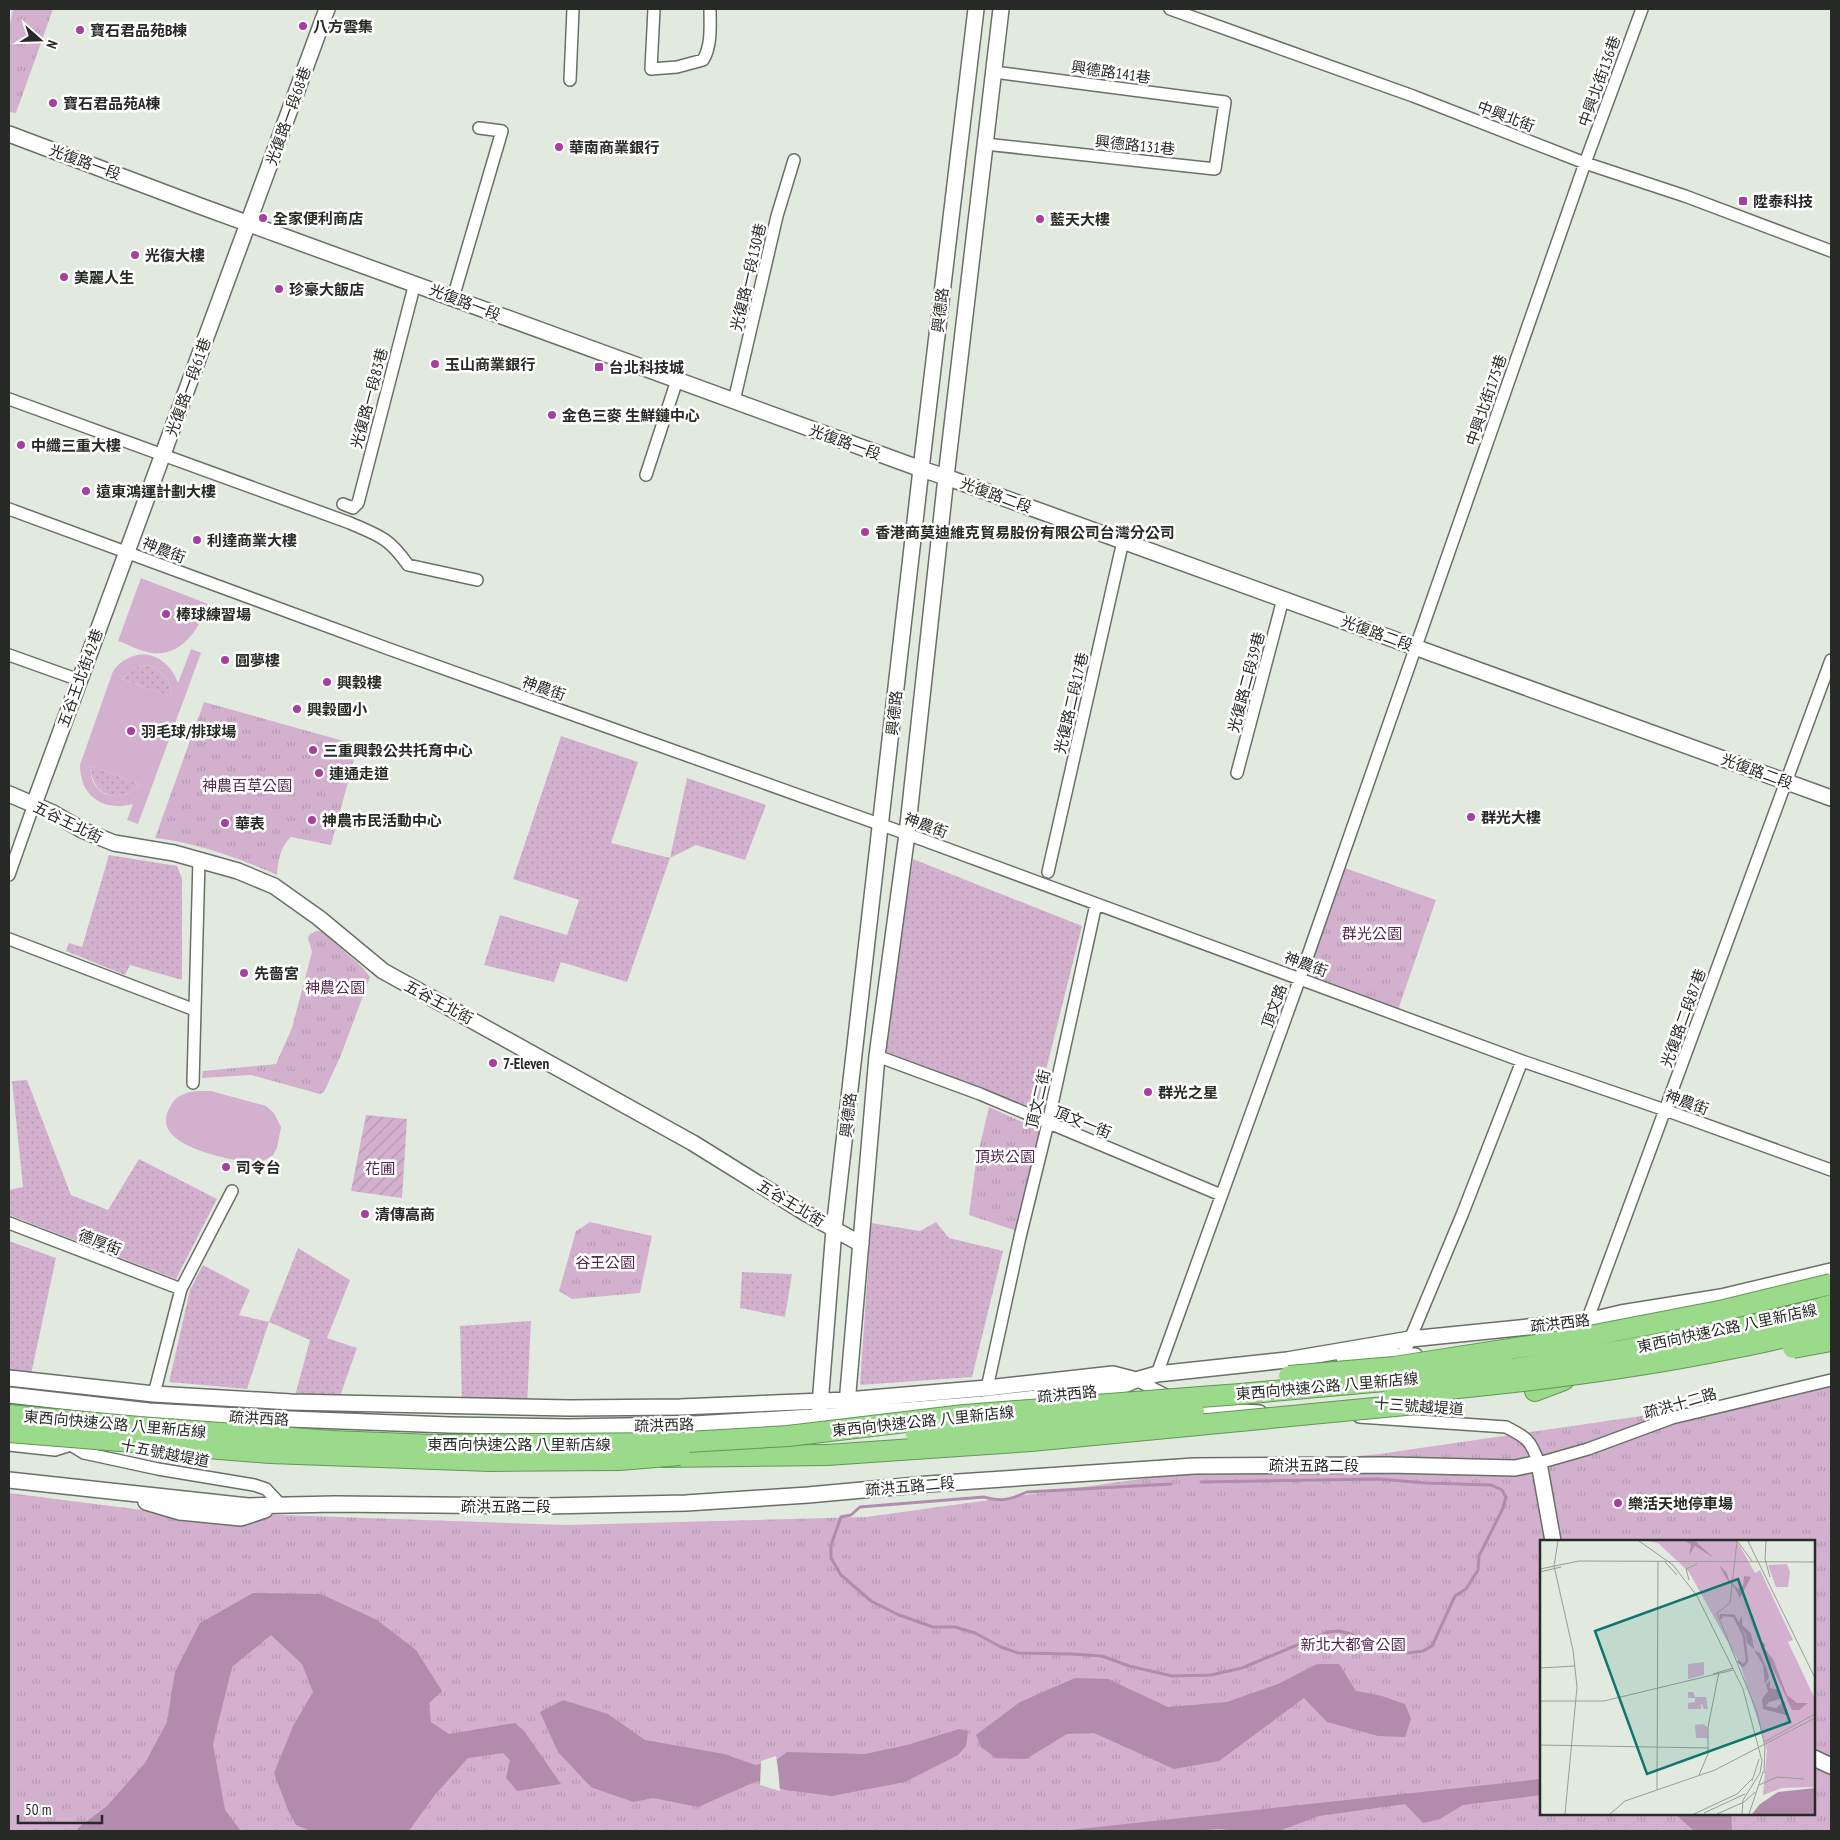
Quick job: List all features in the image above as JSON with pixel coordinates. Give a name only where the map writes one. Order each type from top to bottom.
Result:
[{"type":"highway","points":[[1064,1407],[1241,1380],[1394,1367],[1574,1339],[1724,1310],[1831,1284]]},
{"type":"highway","name":"東西向快速公路 八里新店線","points":[[9,1416],[333,1441],[433,1445],[670,1443],[788,1436],[954,1416],[1369,1383],[1540,1366],[1777,1320],[1831,1305]]},
{"type":"highway","points":[[1535,1391],[1566,1380],[1624,1364],[1713,1346],[1831,1318]]},
{"type":"highway","name":"東西向快速公路 八里新店線","points":[[9,1432],[298,1454],[500,1461],[619,1460],[834,1440],[1079,1422],[1292,1402],[1462,1389],[1608,1371],[1742,1347],[1831,1325]]},
{"type":"highway","points":[[659,1457],[827,1455],[954,1447],[1296,1416],[1586,1386],[1709,1365],[1831,1341]]},
{"type":"street","name":"光復路一段68巷","points":[[249,222],[327,9]]},
{"type":"street","points":[[570,80],[573,9]]},
{"type":"street","points":[[654,9],[651,69],[703,60],[706,56],[710,29],[710,9]]},
{"type":"street","name":"興德路","points":[[819,1417],[834,1229],[976,9]]},
{"type":"street","name":"興德路","points":[[846,1416],[877,1056],[907,834],[946,477],[1001,9]]},
{"type":"street","name":"中興北街","points":[[1170,9],[1414,96],[1585,163],[1685,196],[1831,251]]},
{"type":"street","name":"中興北街136巷","points":[[1585,163],[1642,9]]},
{"type":"street","name":"興德路141巷","points":[[994,72],[1225,102]]},
{"type":"street","name":"興德路131巷","points":[[985,144],[1215,169],[1225,102]]},
{"type":"street","points":[[453,298],[502,131],[479,128]]},
{"type":"street","name":"光復路一段","points":[[9,134],[921,470]]},
{"type":"street","name":"光復路一段130巷","points":[[734,401],[777,216],[794,160]]},
{"type":"street","name":"中興北街175巷","points":[[1416,647],[1585,163]]},
{"type":"street","name":"光復路一段61巷","points":[[126,552],[249,222]]},
{"type":"street","name":"光復路一段83巷","points":[[342,504],[353,508],[358,503],[415,283]]},
{"type":"street","points":[[646,475],[677,380]]},
{"type":"street","points":[[9,399],[382,537],[396,548],[408,566],[477,580]]},
{"type":"street","name":"光復路二段","points":[[921,470],[946,477],[1831,798]]},
{"type":"street","name":"神農街","points":[[9,509],[389,650],[882,824],[1522,1061],[1831,1170]]},
{"type":"street","name":"光復路二段17巷","points":[[1048,872],[1123,541]]},
{"type":"street","name":"五谷王北街42巷","points":[[34,804],[126,552]]},
{"type":"street","name":"光復路二段39巷","points":[[1237,773],[1284,599]]},
{"type":"street","name":"頂文路","points":[[1158,1374],[1416,647]]},
{"type":"street","points":[[9,655],[79,680]]},
{"type":"street","name":"光復路二段87巷","points":[[1587,1321],[1831,660]]},
{"type":"street","name":"五谷王北街","points":[[9,794],[53,813],[82,830],[114,843],[165,850],[238,870],[274,886],[319,918],[383,971],[693,1143],[861,1244]]},
{"type":"street","points":[[9,875],[34,804]]},
{"type":"street","points":[[193,1083],[200,860]]},
{"type":"street","name":"頂文二街","points":[[987,1388],[1020,1237],[1048,1124],[1096,904]]},
{"type":"street","points":[[9,939],[195,1010]]},
{"type":"street","name":"頂文一街","points":[[877,1056],[980,1094],[1221,1195]]},
{"type":"street","points":[[1403,1356],[1462,1215],[1522,1061]]},
{"type":"street","points":[[154,1394],[181,1289],[232,1191]]},
{"type":"street","name":"德厚街","points":[[9,1223],[181,1289]]},
{"type":"street","name":"疏洪西路","points":[[9,1396],[149,1411],[439,1425],[568,1427],[677,1425],[846,1416],[983,1404],[1114,1389],[1158,1374],[1287,1360],[1410,1339],[1587,1321],[1621,1313],[1721,1297],[1831,1271]]},
{"type":"street","name":"疏洪西路","points":[[1287,1360],[1510,1353],[1615,1338],[1831,1293]]},
{"type":"street","name":"疏洪西路","points":[[9,1378],[154,1394],[291,1402],[570,1408],[680,1407],[847,1400],[987,1388],[1113,1374],[1136,1380]]},
{"type":"street","name":"十三號越堤道","points":[[1136,1380],[1188,1407],[1506,1427],[1522,1435],[1532,1444],[1539,1463]]},
{"type":"street","name":"疏洪十二路","points":[[1539,1463],[1588,1449],[1672,1418],[1831,1380]]},
{"type":"street","points":[[9,1445],[55,1450],[95,1439],[284,1449],[291,1402]]},
{"type":"street","points":[[9,1416],[35,1421],[49,1427],[69,1445]]},
{"type":"street","name":"十五號越堤道","points":[[69,1445],[84,1453],[158,1469],[254,1485],[266,1489],[281,1505]]},
{"type":"street","points":[[1539,1463],[1553,1540]]},
{"type":"street","name":"疏洪五路二段","points":[[9,1480],[248,1506],[335,1504],[546,1506],[686,1503],[1194,1466],[1388,1465],[1515,1468],[1539,1463]]},
{"type":"street","points":[[1815,1758],[1831,1766]]},
{"type":"green space","points":[[13,9],[53,9],[16,113],[9,112],[9,29]]},
{"type":"green space","name":"棒球練習場","points":[[141,578],[208,604],[194,632],[172,651],[151,653],[118,641]]},
{"type":"green space","points":[[191,649],[201,653],[138,824],[127,820],[133,804],[112,806],[95,799],[89,793],[81,776],[80,765],[113,671],[121,662],[130,657],[140,655],[158,658],[173,672],[178,683]],"holes":[[[147,665],[157,669],[165,676],[170,686],[171,697],[122,679],[134,668]],[[91,766],[140,784],[132,791],[123,795],[107,794],[100,791],[95,784],[91,776]]]},
{"type":"green space","points":[[147,665],[157,669],[165,676],[170,686],[171,697],[122,679],[134,668]]},
{"type":"green space","name":"神農百草公園","points":[[204,702],[358,745],[331,845],[291,837],[282,850],[277,875],[218,852],[171,840],[155,838]]},
{"type":"green space","points":[[561,736],[638,762],[611,843],[670,858],[627,982],[561,962],[554,982],[484,965],[500,915],[567,935],[579,900],[513,879]]},
{"type":"green space","points":[[91,766],[140,784],[124,795],[108,794],[101,791],[96,785],[92,776]]},
{"type":"green space","points":[[687,778],[766,805],[745,860],[696,845],[670,858]]},
{"type":"green space","points":[[109,855],[177,866],[182,878],[182,980],[130,965],[125,975],[66,951],[69,943],[82,947]]},
{"type":"green space","points":[[913,859],[1082,926],[1036,1110],[884,1051]]},
{"type":"green space","name":"群光公園","points":[[1342,867],[1436,900],[1398,1010],[1306,975]]},
{"type":"green space","name":"神農公園","points":[[322,931],[362,967],[370,977],[341,1055],[324,1092],[320,1094],[251,1075],[202,1078],[203,1071],[276,1064],[292,1028],[312,952],[308,938],[310,934]]},
{"type":"green space","points":[[27,1080],[71,1195],[108,1210],[139,1159],[217,1199],[176,1279],[9,1215],[9,1190],[23,1187],[12,1081]]},
{"type":"green space","points":[[196,1091],[211,1091],[266,1106],[274,1113],[281,1127],[277,1148],[273,1155],[257,1165],[213,1155],[182,1142],[171,1133],[166,1122],[171,1105],[180,1096]]},
{"type":"green space","name":"頂崁公園","points":[[989,1107],[1040,1130],[1017,1231],[969,1215],[976,1162]]},
{"type":"green space","name":"花圃","points":[[366,1115],[407,1119],[402,1198],[351,1191]]},
{"type":"green space","name":"谷王公園","points":[[590,1222],[652,1236],[640,1293],[572,1299],[559,1291],[576,1231]]},
{"type":"green space","points":[[936,1222],[949,1238],[1003,1251],[972,1377],[860,1385],[871,1223],[920,1231]]},
{"type":"green space","points":[[9,1241],[56,1258],[30,1379],[9,1376]]},
{"type":"green space","points":[[298,1248],[350,1280],[327,1338],[357,1348],[338,1402],[295,1396],[310,1340],[269,1322]]},
{"type":"green space","points":[[203,1265],[250,1290],[239,1315],[269,1322],[247,1389],[169,1382],[190,1290]]},
{"type":"green space","points":[[742,1272],[792,1274],[785,1317],[740,1308]]},
{"type":"green space","points":[[531,1321],[527,1405],[462,1404],[460,1326]]},
{"type":"green space","name":"新北大都會公園","points":[[1831,1380],[1831,1831],[9,1831],[9,1493],[142,1510],[566,1525],[866,1517],[1177,1474],[1379,1454],[1731,1403]]},
{"type":"shaded area","points":[[253,1593],[321,1594],[377,1620],[416,1650],[442,1691],[429,1703],[431,1722],[449,1734],[515,1723],[524,1731],[561,1784],[517,1791],[506,1778],[510,1760],[503,1753],[468,1758],[434,1796],[409,1831],[311,1831],[296,1825],[288,1810],[274,1773],[293,1726],[313,1692],[302,1664],[271,1635],[232,1667],[213,1744],[225,1810],[241,1831],[77,1831],[78,1828],[107,1806],[145,1763],[167,1722],[175,1672],[200,1623]]},
{"type":"shaded area","points":[[1317,1664],[1339,1664],[1356,1691],[1382,1696],[1405,1704],[1411,1719],[1405,1737],[1378,1736],[1327,1722],[1304,1698],[1219,1761],[1174,1769],[1094,1733],[1067,1734],[1026,1759],[996,1758],[981,1747],[976,1735],[1020,1702],[1075,1678],[1108,1679],[1168,1707],[1227,1702],[1278,1684]]},
{"type":"shaded area","points":[[563,1700],[608,1714],[645,1740],[724,1754],[756,1765],[778,1759],[787,1752],[865,1754],[907,1745],[959,1729],[968,1731],[966,1746],[958,1755],[905,1782],[832,1796],[785,1790],[757,1781],[698,1807],[653,1798],[634,1802],[591,1787],[558,1752],[540,1712]]},
{"type":"shaded area","points":[[1540,1779],[1540,1795],[1463,1805],[1440,1819],[1423,1823],[1405,1804],[1319,1816],[1279,1831],[1219,1829],[1191,1831],[1061,1831]]},
{"type":"shaded area","points":[[1676,1815],[1731,1815],[1732,1831],[1694,1831]]},
{"type":"pier","points":[[776,1756],[780,1791],[760,1785],[761,1761]]},
{"type":"waterway","points":[[1171,1484],[1027,1492],[1006,1499],[984,1497],[860,1507],[851,1515],[841,1517],[831,1545],[831,1558],[841,1575],[871,1601],[899,1615],[933,1627],[955,1627],[975,1633],[1001,1647],[1018,1653],[1102,1656],[1129,1666],[1172,1676],[1211,1675],[1242,1668],[1328,1632],[1339,1631],[1351,1634],[1363,1640],[1408,1653],[1423,1651],[1432,1646],[1455,1596],[1466,1589],[1478,1570],[1479,1556],[1503,1508],[1506,1497],[1502,1490],[1491,1485],[1378,1479],[1201,1482]]},
{"type":"place","name":"八方雲集","points":[[303,26]]},
{"type":"place","name":"寶石君品苑B棟","points":[[80,30]]},
{"type":"place","name":"寶石君品苑A棟","points":[[53,103]]},
{"type":"place","name":"華南商業銀行","points":[[559,147]]},
{"type":"place","name":"陞泰科技","points":[[1743,201]]},
{"type":"place","name":"全家便利商店","points":[[263,218]]},
{"type":"place","name":"藍天大樓","points":[[1040,219]]},
{"type":"place","name":"光復大樓","points":[[135,255]]},
{"type":"place","name":"美麗人生","points":[[64,277]]},
{"type":"place","name":"珍豪大飯店","points":[[279,289]]},
{"type":"place","name":"玉山商業銀行","points":[[435,364]]},
{"type":"place","name":"台北科技城","points":[[599,367]]},
{"type":"place","name":"金色三麥 生鮮鏈中心","points":[[552,415]]},
{"type":"place","name":"中纖三重大樓","points":[[21,445]]},
{"type":"place","name":"遠東鴻運計劃大樓","points":[[86,491]]},
{"type":"place","name":"香港商莫迪維克貿易股份有限公司台灣分公司","points":[[865,532]]},
{"type":"place","name":"利達商業大樓","points":[[197,540]]},
{"type":"place","name":"棒球練習場","points":[[166,614]]},
{"type":"place","name":"圓夢樓","points":[[225,660]]},
{"type":"place","name":"興穀樓","points":[[327,682]]},
{"type":"place","name":"興穀國小","points":[[297,709]]},
{"type":"place","name":"羽毛球/排球場","points":[[131,731]]},
{"type":"place","name":"三重興穀公共托育中心","points":[[313,750]]},
{"type":"place","name":"連通走道","points":[[319,773]]},
{"type":"place","name":"群光大樓","points":[[1471,817]]},
{"type":"place","name":"神農市民活動中心","points":[[312,820]]},
{"type":"place","name":"華表","points":[[225,823]]},
{"type":"place","name":"先嗇宮","points":[[244,973]]},
{"type":"place","name":"7-Eleven","points":[[493,1063]]},
{"type":"place","name":"群光之星","points":[[1148,1092]]},
{"type":"place","name":"司令台","points":[[226,1167]]},
{"type":"place","name":"清傳高商","points":[[365,1214]]},
{"type":"place","name":"樂活天地停車場","points":[[1618,1503]]}]
